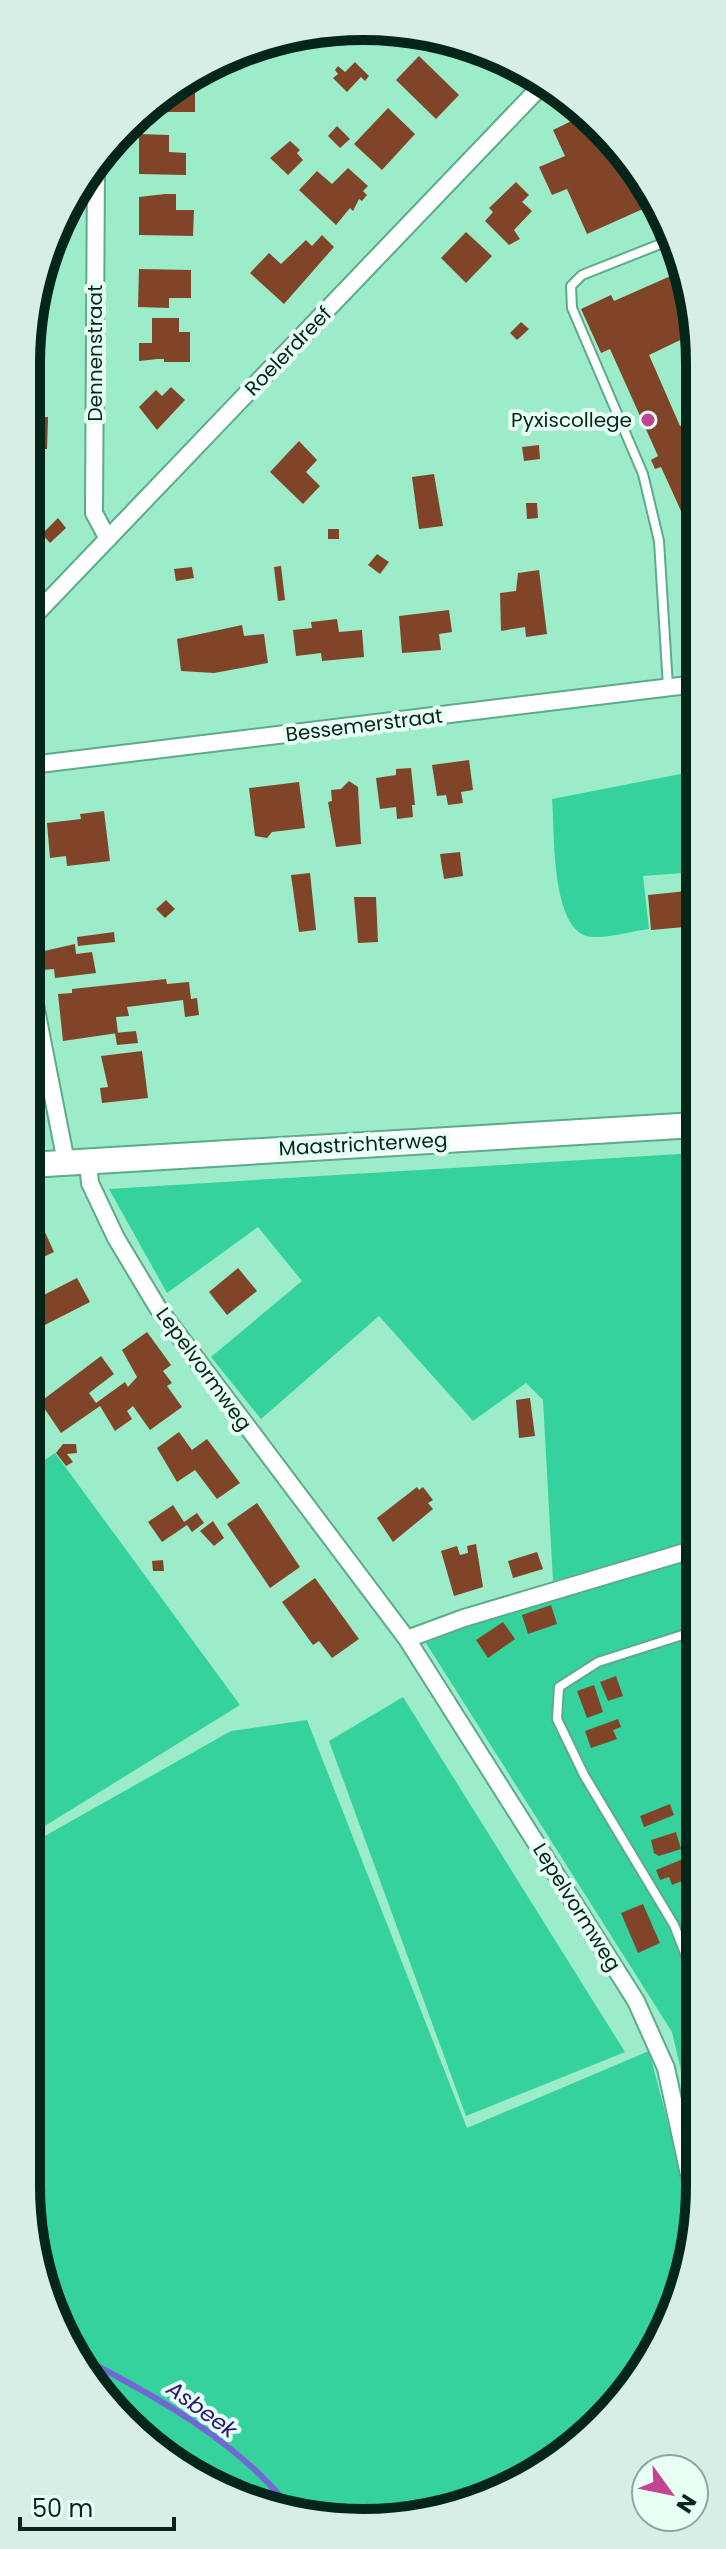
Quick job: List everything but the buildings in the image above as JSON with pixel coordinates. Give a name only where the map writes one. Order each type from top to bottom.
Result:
[{"type":"main road","name":"Maastrichterweg","points":[[40,1164],[686,1126]]},
{"type":"street","name":"Roelerdreef","points":[[40,610],[537,91]]},
{"type":"street","name":"Dennenstraat","points":[[96,181],[94,513],[108,539]]},
{"type":"street","name":"Bessemerstraat","points":[[40,764],[686,685]]},
{"type":"street","name":"Lepelvormweg","points":[[40,1018],[77,1162],[158,1308],[407,1639],[636,2001],[666,2068],[686,2160]]},
{"type":"street","points":[[407,1639],[464,1618],[686,1552]]},
{"type":"lane","points":[[663,243],[582,275],[571,286],[572,308],[643,474],[659,541],[668,688]]},
{"type":"lane","points":[[686,1634],[598,1662],[559,1687],[557,1719],[584,1775],[625,1840],[686,1956]]},
{"type":"lane","points":[[679,1938],[686,1936]]},
{"type":"green space","points":[[686,773],[686,873],[643,876],[649,929],[593,937],[579,932],[569,920],[558,880],[552,799]]},
{"type":"green space","points":[[686,1154],[686,1543],[553,1581],[543,1400],[526,1383],[473,1421],[379,1316],[261,1419],[211,1357],[302,1281],[258,1227],[167,1293],[109,1189]]},
{"type":"green space","points":[[55,1453],[240,1705],[40,1829],[40,1463]]},
{"type":"green space","points":[[686,1561],[686,2092],[672,2032],[426,1643],[472,1625]]},
{"type":"green space","points":[[403,1697],[625,2052],[466,2116],[329,1741]]},
{"type":"green space","points":[[307,1720],[467,2128],[649,2051],[686,2190],[680,2249],[669,2290],[653,2329],[619,2383],[576,2429],[542,2455],[506,2476],[447,2498],[384,2508],[321,2506],[259,2492],[201,2466],[150,2429],[107,2383],[73,2329],[51,2270],[43,2228],[40,2186],[40,1839],[231,1731]]},
{"type":"waterway","name":"Asbeek","points":[[94,2364],[165,2404],[220,2441],[282,2499]]},
{"type":"place","name":"Pyxiscollege","points":[[648,420]]}]
